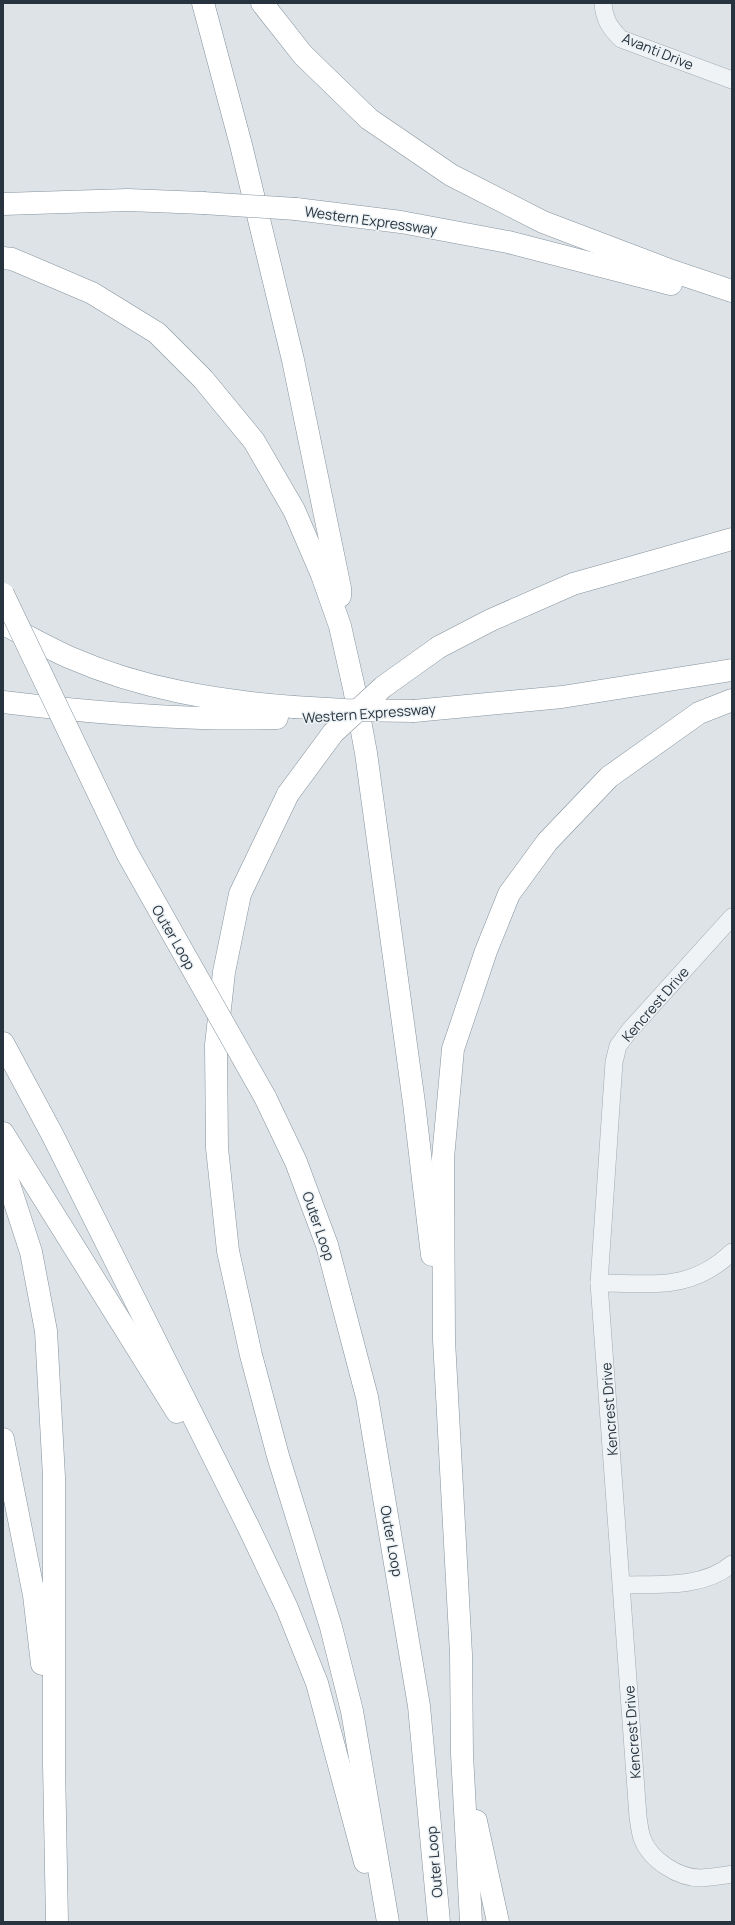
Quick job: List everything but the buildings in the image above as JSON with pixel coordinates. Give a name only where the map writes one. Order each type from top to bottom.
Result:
[{"type":"highway","points":[[203,3],[240,145],[292,360],[340,588],[340,626]]},
{"type":"highway","points":[[262,3],[303,54],[369,119],[451,175],[543,222],[672,271],[732,291]]},
{"type":"highway","name":"Western Expressway","points":[[3,204],[128,200],[203,203],[296,209],[401,222],[508,242],[732,299]]},
{"type":"highway","points":[[3,258],[12,260],[92,293],[157,333],[203,379],[254,441],[294,510],[322,575],[340,626],[354,688],[366,753],[444,1340]]},
{"type":"highway","points":[[388,1922],[352,1711],[331,1628],[278,1456],[251,1355],[228,1251],[217,1148],[216,1045],[224,972],[240,894],[288,794],[333,733],[382,687],[439,647],[490,620],[573,584],[732,539]]},
{"type":"highway","name":"Outer Loop","points":[[3,594],[127,853],[265,1097],[296,1162],[327,1245],[367,1397],[419,1706],[439,1922]]},
{"type":"highway","points":[[3,624],[71,658],[135,681],[212,698],[296,712]]},
{"type":"highway","name":"Western Expressway","points":[[3,702],[86,712],[220,718],[296,712],[414,711],[562,697],[732,670]]},
{"type":"highway","points":[[471,1922],[462,1754],[462,1654],[444,1340],[443,1158],[453,1049],[486,951],[509,894],[547,842],[609,776],[699,713],[732,700]]},
{"type":"highway","points":[[3,1043],[52,1134],[249,1528],[287,1608],[317,1683],[381,1922]]},
{"type":"highway","points":[[3,1133],[249,1528]]},
{"type":"highway","points":[[3,1166],[31,1252],[46,1331],[54,1477],[54,1764],[57,1922]]},
{"type":"highway","points":[[3,1439],[34,1595],[54,1764]]},
{"type":"highway","points":[[462,1754],[498,1922]]},
{"type":"street","name":"Avanti Drive","points":[[603,3],[605,18],[610,27],[621,39],[732,80]]},
{"type":"street","name":"Kencrest Drive","points":[[732,917],[629,1031],[618,1046],[614,1062],[599,1283],[638,1817],[642,1839],[651,1853],[662,1864],[679,1873],[700,1878],[732,1874]]},
{"type":"street","points":[[599,1283],[674,1283],[699,1276],[721,1262],[732,1252]]},
{"type":"street","points":[[622,1585],[692,1582],[712,1576],[732,1564]]}]
